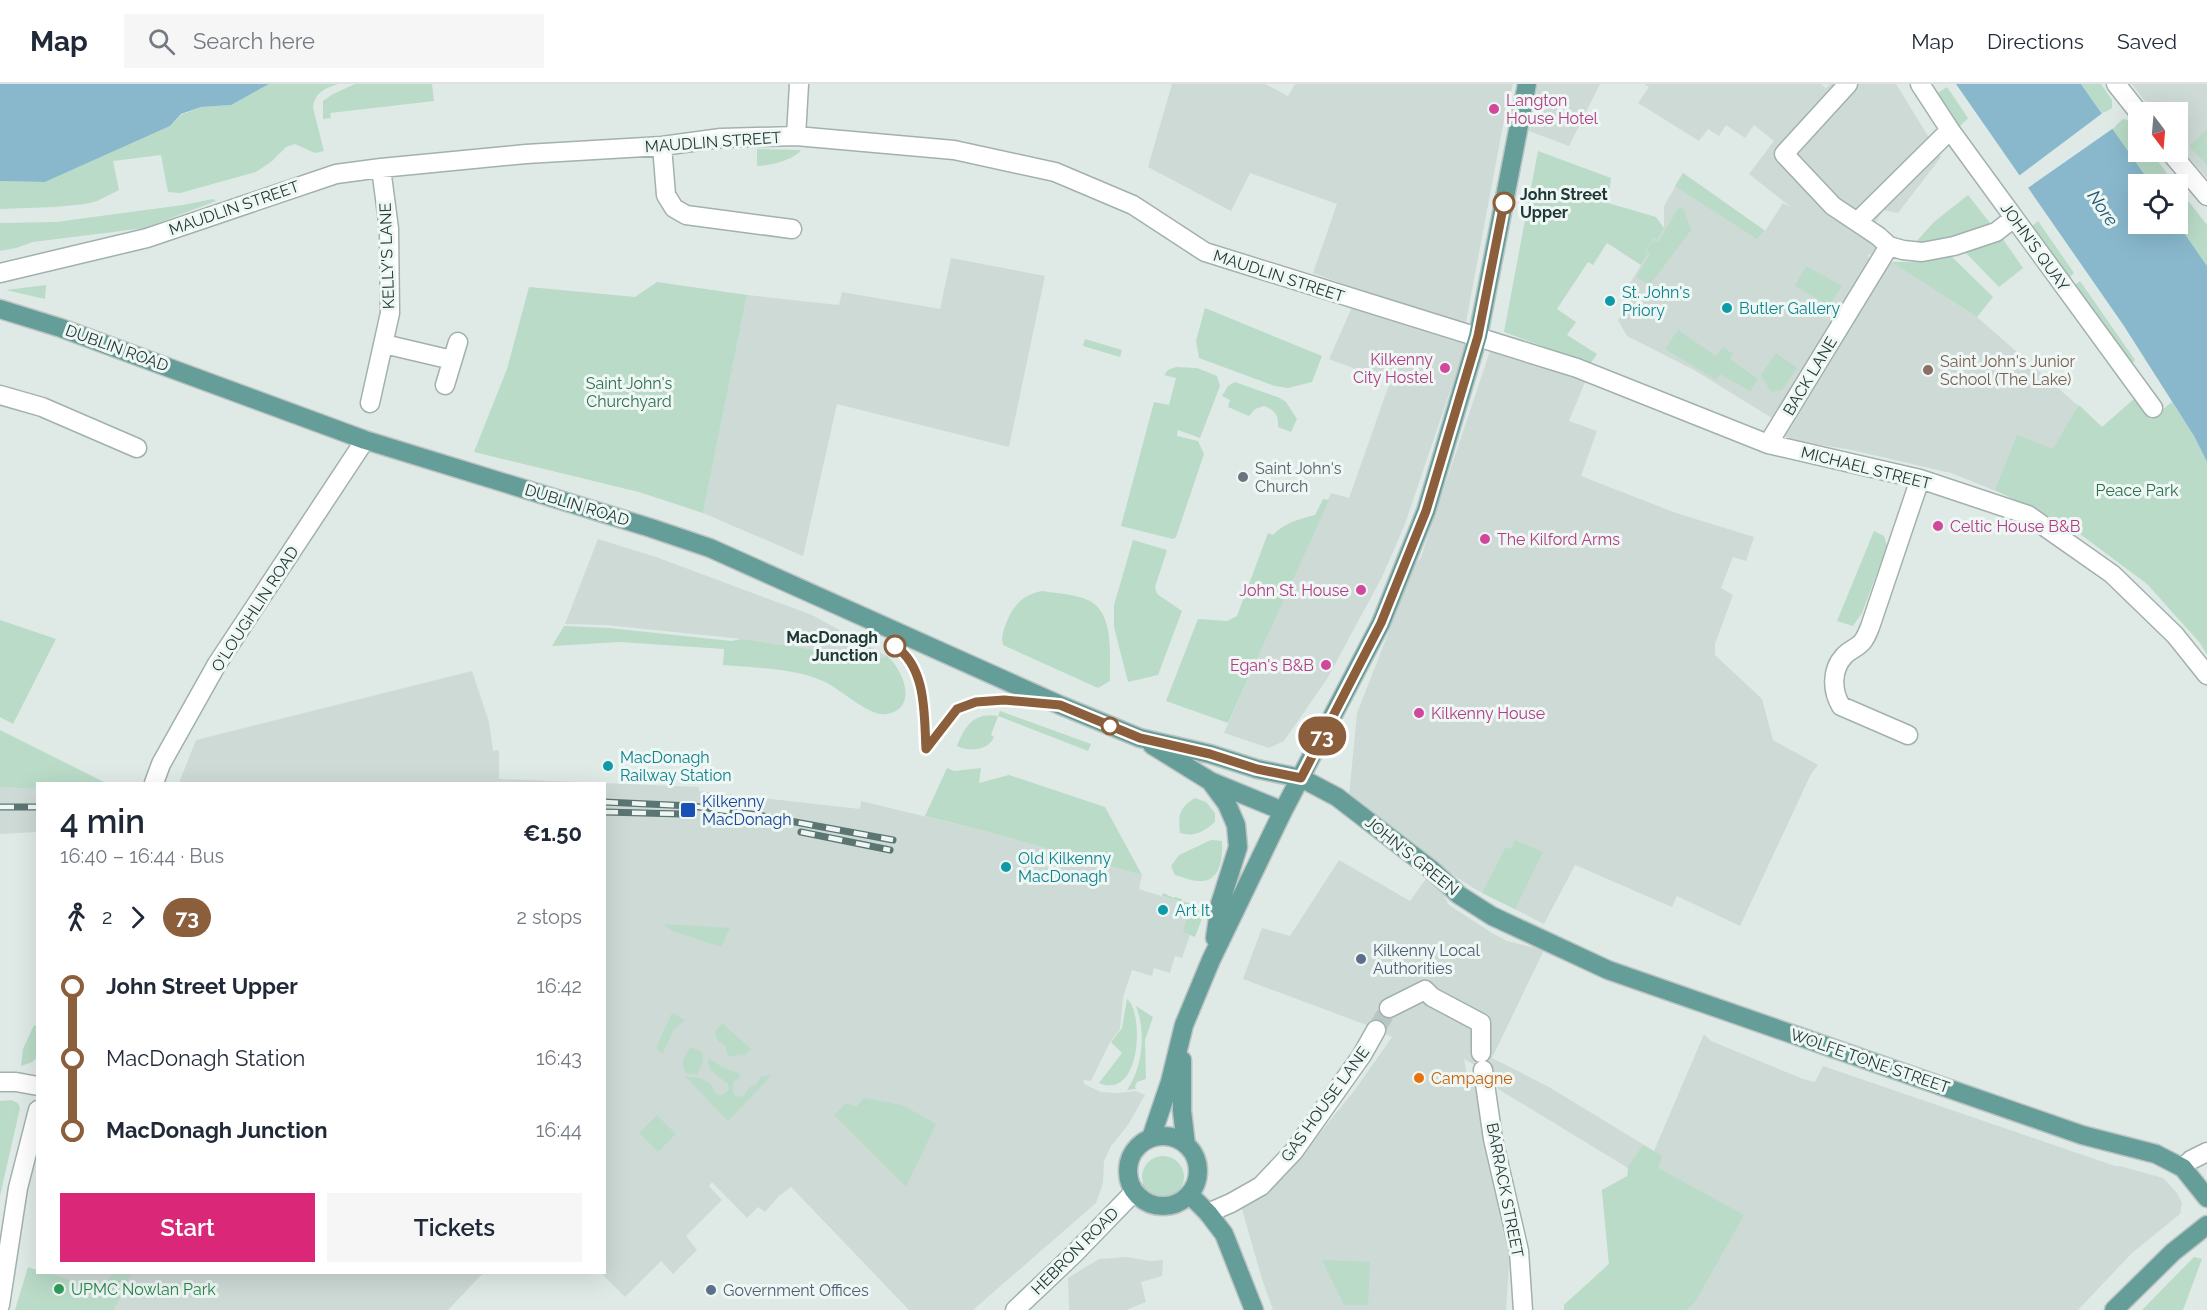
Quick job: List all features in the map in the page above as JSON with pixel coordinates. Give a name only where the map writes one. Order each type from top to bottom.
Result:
[{"type":"main road","points":[[1151,1138],[1170,1082],[1184,1025],[1211,960],[1283,812],[1381,623],[1426,511],[1478,336],[1527,84]]},
{"type":"main road","name":"DUBLIN ROAD","points":[[0,309],[62,328],[365,440],[710,548],[1060,705],[1140,738],[1210,781],[1283,812]]},
{"type":"main road","name":"DUBLIN ROAD","points":[[1140,738],[1210,754],[1257,769],[1301,778]]},
{"type":"main road","name":"JOHN'S GREEN","points":[[1301,778],[1343,801],[1432,870],[1459,895],[1492,916],[1524,932]]},
{"type":"main road","points":[[1210,781],[1227,804],[1236,825],[1238,847],[1220,904],[1211,960]]},
{"type":"main road","name":"WOLFE TONE STREET","points":[[1524,932],[1608,970],[2082,1135],[2156,1154],[2183,1168],[2207,1198]]},
{"type":"main road","points":[[1184,1025],[1182,1111],[1186,1145],[1196,1161],[1198,1173],[1189,1194],[1181,1201],[1161,1206],[1142,1199],[1130,1182],[1128,1171],[1134,1151],[1151,1138],[1162,1136],[1186,1145]]},
{"type":"main road","points":[[1189,1194],[1224,1234],[1254,1310]]},
{"type":"main road","points":[[2114,1310],[2173,1252],[2207,1225]]},
{"type":"street","points":[[796,136],[800,84]]},
{"type":"street","points":[[1848,84],[1784,154],[1833,206],[1889,246],[1922,252],[1954,246],[1996,232],[2014,218]]},
{"type":"street","name":"JOHN'S QUAY","points":[[1920,84],[1950,130],[2153,408]]},
{"type":"street","points":[[2116,84],[2130,102]]},
{"type":"street","points":[[1857,222],[1950,130]]},
{"type":"street","name":"MAUDLIN STREET","points":[[0,273],[147,238],[336,174],[507,156],[662,146],[721,138],[796,136],[954,150],[1056,172],[1133,205],[1205,252],[1478,336]]},
{"type":"street","points":[[662,146],[666,195],[674,208],[686,214],[792,229]]},
{"type":"street","points":[[2178,162],[2207,196]]},
{"type":"street","name":"KELLY'S LANE","points":[[370,403],[390,313],[389,229],[381,168]]},
{"type":"street","name":"BACK LANE","points":[[1768,444],[1889,246]]},
{"type":"street","name":"MICHAEL STREET","points":[[1478,336],[1576,368],[1768,444],[1920,479],[2028,515],[2112,574],[2175,635],[2197,659],[2207,675]]},
{"type":"street","points":[[445,385],[458,342]]},
{"type":"street","points":[[384,344],[452,360]]},
{"type":"street","points":[[0,394],[42,407],[137,448]]},
{"type":"street","name":"O'LOUGHLIN ROAD","points":[[154,782],[161,764],[217,664],[365,440]]},
{"type":"street","points":[[1908,735],[1841,706],[1835,696],[1833,684],[1838,663],[1845,654],[1863,643],[1870,627],[1920,479]]},
{"type":"street","name":"BARRACK STREET","points":[[1389,1008],[1425,990],[1432,997],[1481,1023],[1482,1061],[1493,1139],[1519,1251],[1523,1310]]},
{"type":"street","name":"GAS HOUSE LANE","points":[[1208,1213],[1261,1186],[1294,1151],[1362,1055],[1376,1030]]},
{"type":"street","points":[[0,1082],[36,1086]]},
{"type":"street","points":[[0,1305],[18,1188],[36,1118]]},
{"type":"street","points":[[2183,1168],[2191,1160],[2207,1152]]},
{"type":"street","name":"HEBRON ROAD","points":[[1014,1310],[1074,1254],[1135,1191]]},
{"type":"shaded area","points":[[1172,84],[1265,84],[1288,96],[1295,84],[1513,84],[1504,120],[1466,322],[1415,310],[1313,273],[1337,204],[1250,173],[1231,211],[1148,167]]},
{"type":"shaded area","points":[[1538,84],[1600,84],[1569,146],[1529,131]]},
{"type":"shaded area","points":[[1644,84],[1821,84],[1826,88],[1830,84],[1896,84],[1941,157],[1898,213],[1883,210],[1873,227],[1883,235],[1871,255],[1868,254],[1869,259],[1823,334],[1826,337],[1772,418],[1694,370],[1627,336],[1618,320],[1636,292],[1628,286],[1648,254],[1644,252],[1653,238],[1664,228],[1664,206],[1683,173],[1765,231],[1783,203],[1792,208],[1749,174],[1774,141],[1754,125],[1745,138],[1726,125],[1719,136],[1708,129],[1699,141],[1638,103],[1649,87]]},
{"type":"shaded area","points":[[2132,84],[2207,84],[2207,178],[2188,157],[2188,102],[2146,102]]},
{"type":"shaded area","points":[[951,258],[1045,276],[1009,447],[837,404],[803,556],[703,513],[747,295],[839,305],[842,292],[940,309]]},
{"type":"shaded area","name":"Saint John's Junior School (The Lake)","points":[[1891,262],[1977,317],[2090,416],[2018,500],[1951,473],[1852,450],[1791,440],[1781,433],[1870,283]]},
{"type":"shaded area","points":[[1353,305],[1467,341],[1405,524],[1382,577],[1327,679],[1284,741],[1269,748],[1224,733],[1331,493],[1349,498],[1390,382],[1329,359]]},
{"type":"shaded area","points":[[1493,342],[1585,382],[1569,421],[1597,431],[1581,476],[1676,513],[1754,537],[1746,561],[1733,557],[1721,588],[1733,595],[1715,644],[1715,655],[1762,699],[1773,740],[1818,765],[1811,774],[1740,926],[1677,896],[1672,907],[1575,865],[1544,924],[1475,889],[1444,869],[1349,796],[1357,713],[1415,565],[1421,557]]},
{"type":"shaded area","points":[[598,539],[656,557],[812,615],[887,656],[878,659],[742,639],[606,625],[565,624]]},
{"type":"shaded area","points":[[472,671],[489,722],[493,751],[499,750],[499,779],[577,782],[179,782],[196,740]]},
{"type":"shaded area","points":[[606,783],[699,787],[699,791],[860,809],[861,801],[981,830],[1142,875],[1139,889],[1177,901],[1174,910],[1188,914],[1190,935],[1182,958],[1175,956],[1170,973],[1154,968],[1152,976],[1132,970],[1123,997],[1120,1029],[1110,1042],[1091,1081],[1083,1080],[1084,1084],[1101,1092],[1136,1091],[1145,1095],[1128,1125],[1111,1146],[1104,1161],[1103,1183],[1096,1203],[973,1310],[909,1310],[791,1187],[779,1196],[765,1212],[758,1207],[747,1218],[712,1182],[709,1186],[722,1200],[686,1236],[697,1250],[673,1274],[661,1261],[625,1297],[602,1274],[606,1274]]},
{"type":"shaded area","points":[[0,787],[36,789],[36,832],[0,834]]},
{"type":"shaded area","points":[[1339,860],[1410,901],[1428,876],[1439,885],[1449,905],[1492,933],[1507,941],[1544,950],[1492,1058],[1549,1087],[1654,1151],[1704,1034],[1711,1041],[1803,1079],[1815,1082],[1823,1066],[2115,1166],[2163,1178],[2177,1193],[2182,1203],[2180,1214],[2132,1253],[2078,1310],[1564,1310],[1564,1305],[1609,1264],[1602,1190],[1627,1176],[1628,1168],[1498,1089],[1494,1076],[1464,1059],[1467,1075],[1473,1078],[1510,1250],[1506,1310],[1273,1310],[1241,1206],[1285,1176],[1354,1091],[1392,1037],[1369,1026],[1243,979],[1262,928],[1290,936]]},
{"type":"shaded area","points":[[1127,1257],[1150,1261],[1163,1260],[1162,1276],[1141,1282],[1146,1302],[1126,1310],[1069,1310],[1068,1278],[1099,1259]]},
{"type":"shaded area","points":[[48,1274],[482,1274],[448,1310],[112,1310]]},
{"type":"green space","points":[[269,84],[338,84],[321,92],[314,103],[313,108],[324,151],[315,153],[295,144],[286,147],[256,172],[180,193],[168,192],[161,155],[113,161],[119,190],[97,201],[55,207],[0,209],[0,181],[45,182],[170,126],[181,115],[201,107],[231,105]]},
{"type":"green space","points":[[355,84],[432,84],[434,101],[330,113],[331,118],[323,119],[323,101]]},
{"type":"green space","points":[[2081,84],[2101,84],[2112,100],[2112,108],[2102,114]]},
{"type":"green space","points":[[1947,87],[1968,118],[1959,127],[1936,94]]},
{"type":"green space","points":[[2123,119],[2128,120],[2128,152],[2112,129]]},
{"type":"green space","points":[[2207,130],[2207,165],[2189,146]]},
{"type":"green space","points":[[757,149],[801,150],[793,157],[781,162],[757,166]]},
{"type":"green space","points":[[1538,151],[1611,178],[1608,203],[1656,217],[1664,228],[1657,240],[1653,238],[1645,252],[1648,254],[1641,265],[1607,243],[1593,265],[1588,262],[1557,309],[1576,322],[1567,335],[1597,354],[1590,364],[1504,332]]},
{"type":"green space","points":[[2135,162],[2158,162],[2168,174],[2144,174]]},
{"type":"green space","points":[[1683,173],[1764,230],[1757,239],[1675,186]]},
{"type":"green space","points":[[1968,195],[1994,228],[1955,240],[1914,244],[1934,222]]},
{"type":"green space","points":[[213,199],[216,201],[145,228],[33,242],[0,251],[0,223],[56,222]]},
{"type":"green space","points":[[2188,201],[2207,225],[2207,266],[2185,234],[2188,234]]},
{"type":"green space","points":[[1679,207],[1684,210],[1691,230],[1650,285],[1636,277],[1650,254],[1646,251],[1653,240],[1658,242]]},
{"type":"green space","points":[[2038,221],[2074,273],[2069,278],[2031,227]]},
{"type":"green space","points":[[2000,235],[2023,268],[1999,287],[1963,250]]},
{"type":"green space","points":[[1950,255],[1993,297],[1977,317],[1891,262],[1911,262]]},
{"type":"green space","points":[[1806,266],[1842,286],[1829,306],[1795,286]]},
{"type":"green space","points":[[2080,281],[2135,360],[2132,363],[2075,285]]},
{"type":"green space","name":"Saint John's Churchyard","points":[[657,282],[747,295],[703,513],[639,492],[474,452],[507,369],[529,287],[635,297]]},
{"type":"green space","points":[[46,285],[45,299],[6,290]]},
{"type":"green space","points":[[1205,308],[1322,356],[1312,382],[1288,388],[1275,386],[1199,358],[1196,341]]},
{"type":"green space","points":[[1678,330],[1716,356],[1723,347],[1733,354],[1730,359],[1758,379],[1750,391],[1720,374],[1716,380],[1665,349]]},
{"type":"green space","points":[[1085,339],[1122,350],[1120,357],[1083,346]]},
{"type":"green space","points":[[1776,353],[1797,368],[1782,390],[1771,392],[1761,375]]},
{"type":"green space","points":[[1176,367],[1197,368],[1217,376],[1220,386],[1200,438],[1178,430],[1177,436],[1198,441],[1204,454],[1176,537],[1173,539],[1121,526],[1154,402],[1169,405],[1176,378],[1164,375],[1168,370]]},
{"type":"green space","points":[[1235,382],[1286,402],[1297,419],[1291,432],[1278,427],[1276,414],[1264,406],[1255,409],[1249,416],[1228,407],[1230,400],[1222,396],[1228,386]]},
{"type":"green space","name":"Peace Park","points":[[2134,399],[2151,419],[2172,402],[2194,436],[2207,462],[2207,655],[2200,643],[2147,584],[2072,528],[1995,490],[2017,435],[2053,449],[2079,405],[2102,427]]},
{"type":"green space","points":[[1323,499],[1329,500],[1228,723],[1166,701],[1198,619],[1227,621],[1237,616],[1268,533],[1273,535],[1287,524],[1315,515]]},
{"type":"green space","points":[[1874,531],[1884,536],[1887,546],[1862,613],[1853,626],[1837,621]]},
{"type":"green space","points":[[1133,540],[1167,550],[1155,587],[1157,594],[1182,611],[1158,675],[1128,682],[1114,627],[1114,605]]},
{"type":"green space","points":[[1042,591],[1083,598],[1094,603],[1101,611],[1106,622],[1110,646],[1110,681],[1098,688],[1003,645],[1002,637],[1005,626],[1014,608],[1028,595]]},
{"type":"green space","points":[[0,620],[56,639],[13,724],[0,717]]},
{"type":"green space","points":[[564,626],[609,628],[731,641],[742,639],[878,659],[887,656],[902,678],[905,696],[903,704],[897,710],[880,714],[872,712],[823,681],[799,673],[723,665],[724,649],[620,642],[552,646]]},
{"type":"green space","points":[[1000,711],[1091,744],[1088,751],[998,716]]},
{"type":"green space","points":[[982,716],[998,716],[991,735],[994,737],[983,748],[967,749],[957,746],[971,722]]},
{"type":"green space","points":[[0,730],[104,782],[36,782],[36,789],[0,787]]},
{"type":"green space","points":[[947,768],[954,771],[981,768],[979,783],[1009,775],[1105,807],[1142,875],[925,816]]},
{"type":"green space","points":[[1195,798],[1206,802],[1215,813],[1215,822],[1199,833],[1180,833],[1181,812]]},
{"type":"green space","points":[[1211,840],[1222,841],[1221,861],[1212,878],[1196,881],[1175,875],[1171,866],[1179,855]]},
{"type":"green space","points":[[1515,840],[1543,852],[1515,909],[1482,893],[1506,847],[1511,849]]},
{"type":"green space","points":[[1163,893],[1206,908],[1195,937],[1183,932],[1188,914],[1181,912],[1184,903],[1162,896]]},
{"type":"green space","points":[[663,924],[730,928],[721,947],[673,931]]},
{"type":"green space","points":[[1127,999],[1136,1020],[1137,1036],[1136,1052],[1131,1067],[1124,1079],[1113,1085],[1099,1083],[1122,1053],[1111,1042],[1122,1028]]},
{"type":"green space","points":[[1136,1006],[1153,1017],[1145,1040],[1146,1079],[1137,1082],[1136,1089],[1127,1090],[1140,1060],[1142,1038]]},
{"type":"green space","points":[[672,1013],[685,1020],[674,1029],[662,1054],[656,1048]]},
{"type":"green space","points":[[722,1023],[751,1049],[745,1055],[731,1057],[725,1045],[718,1041],[715,1033]]},
{"type":"green space","points":[[34,1025],[36,1026],[36,1059],[21,1066],[23,1049]]},
{"type":"green space","points":[[690,1047],[702,1052],[703,1055],[703,1061],[697,1074],[687,1074],[683,1067],[684,1057]]},
{"type":"green space","points":[[708,1058],[740,1074],[740,1078],[733,1082],[733,1094],[739,1097],[744,1096],[749,1088],[758,1083],[760,1077],[772,1075],[728,1121],[685,1076],[707,1082],[715,1093],[721,1096],[729,1090],[728,1084],[710,1067]]},
{"type":"green space","points":[[864,1098],[902,1105],[936,1124],[906,1187],[834,1115],[846,1103],[856,1107]]},
{"type":"green space","points":[[11,1100],[18,1103],[20,1108],[0,1196],[0,1101]]},
{"type":"green space","points":[[657,1115],[676,1134],[658,1152],[639,1133]]},
{"type":"green space","points":[[1643,1145],[1662,1156],[1658,1168],[1744,1215],[1695,1302],[1686,1310],[1564,1310],[1564,1305],[1609,1264],[1602,1190],[1628,1176],[1628,1167]]},
{"type":"green space","points":[[1163,1156],[1178,1162],[1184,1177],[1178,1192],[1163,1198],[1148,1192],[1142,1177],[1148,1162]]},
{"type":"green space","points":[[2194,1257],[2202,1259],[2183,1310],[2142,1310]]},
{"type":"green space","points":[[1322,1260],[1370,1262],[1368,1305],[1344,1305]]},
{"type":"green space","name":"UPMC Nowlan Park","points":[[28,1267],[36,1270],[36,1274],[51,1274],[95,1287],[97,1291],[113,1274],[131,1274],[114,1310],[15,1310]]},
{"type":"water","points":[[0,84],[269,84],[231,105],[201,107],[181,114],[170,126],[45,182],[0,181]]},
{"type":"water","name":"Nore","points":[[1956,84],[2081,84],[2128,151],[2128,162],[2136,162],[2144,174],[2128,174],[2128,234],[2185,234],[2207,266],[2207,462],[2194,436],[2124,326]]},
{"type":"pier","points":[[2104,112],[2115,127],[2025,190],[2016,178]]},
{"type":"tunnel","points":[[1376,1030],[1389,1008]]},
{"type":"railway","points":[[606,802],[692,806],[757,815],[893,840]]},
{"type":"railway","points":[[0,807],[36,807]]},
{"type":"railway","points":[[606,812],[682,814]]},
{"type":"railway","points":[[801,832],[890,850]]},
{"type":"bus line","name":"73","points":[[895,646],[905,653],[917,675],[923,699],[926,749],[957,709],[976,702],[1004,700],[1060,705],[1140,738],[1210,754],[1257,769],[1301,778],[1381,623],[1426,511],[1478,336],[1504,203]]},
{"type":"place","name":"Langton House Hotel","points":[[1494,109]]},
{"type":"place","name":"John Street Upper","points":[[1504,203]]},
{"type":"place","name":"St. John's Priory","points":[[1610,301]]},
{"type":"place","name":"Butler Gallery","points":[[1727,308]]},
{"type":"place","name":"Kilkenny City Hostel","points":[[1445,368]]},
{"type":"place","name":"Saint John's Junior School (The Lake)","points":[[1928,370]]},
{"type":"place","name":"Saint John's Church","points":[[1243,477]]},
{"type":"place","name":"Celtic House B&B","points":[[1938,526]]},
{"type":"place","name":"The Kilford Arms","points":[[1485,539]]},
{"type":"place","name":"John St. House","points":[[1361,590]]},
{"type":"place","name":"MacDonagh Junction","points":[[895,646]]},
{"type":"place","name":"Egan's B&B","points":[[1326,665]]},
{"type":"place","name":"Kilkenny House","points":[[1419,713]]},
{"type":"place","name":"MacDonagh Railway Station","points":[[608,766]]},
{"type":"place","name":"Kilkenny MacDonagh","points":[[688,810]]},
{"type":"place","name":"Old Kilkenny MacDonagh","points":[[1006,867]]},
{"type":"place","name":"Art It","points":[[1163,910]]},
{"type":"place","name":"Kilkenny Local Authorities","points":[[1361,959]]},
{"type":"place","name":"Campagne","points":[[1419,1078]]},
{"type":"place","name":"UPMC Nowlan Park","points":[[59,1289]]},
{"type":"place","name":"Government Offices","points":[[711,1290]]}]
